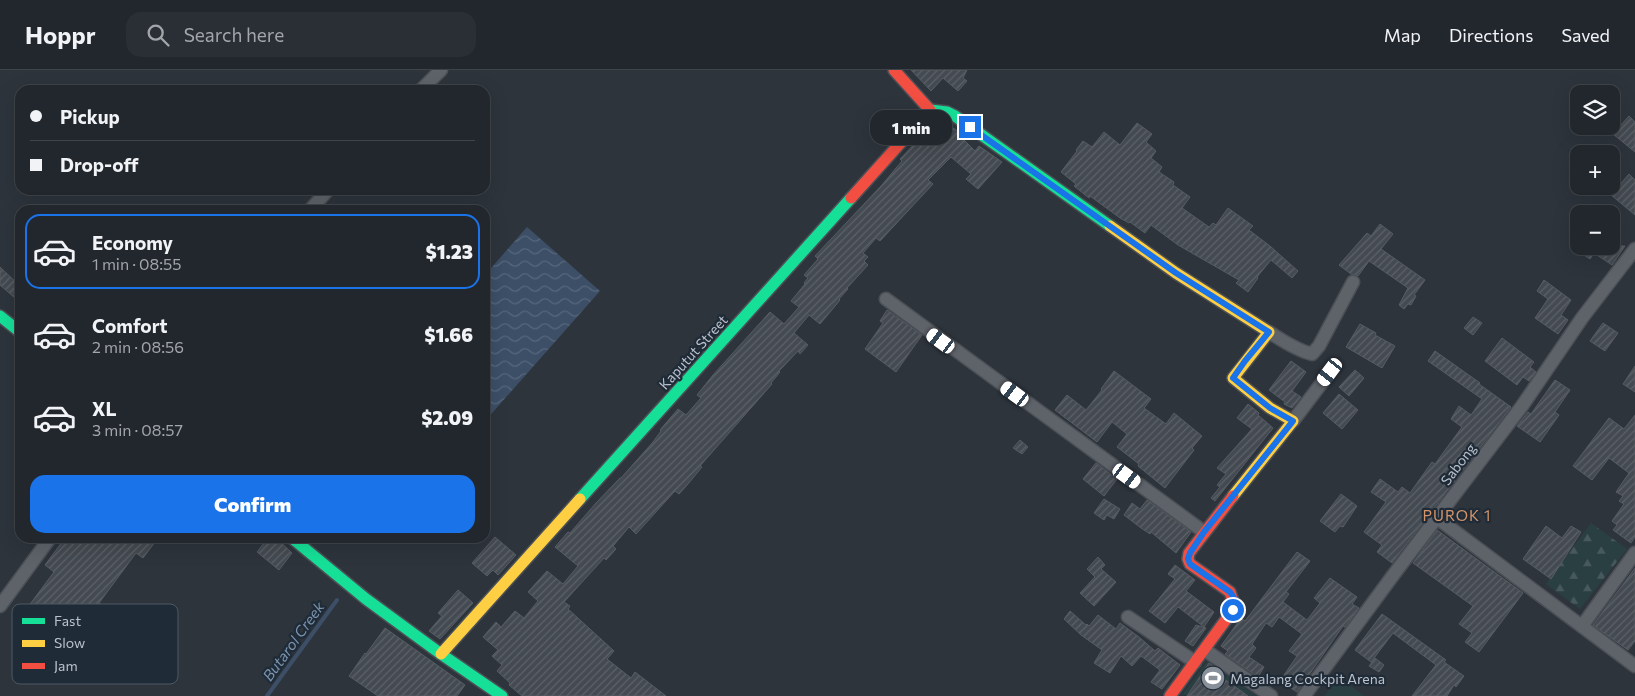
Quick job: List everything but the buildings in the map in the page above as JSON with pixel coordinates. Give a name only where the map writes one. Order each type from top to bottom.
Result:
[{"type":"street","points":[[426,85],[441,70]]},
{"type":"street","points":[[894,70],[930,110],[948,112],[955,116],[1176,273],[1302,351],[1312,354],[1318,346],[1353,282]]},
{"type":"street","name":"Kaputut Street","points":[[441,654],[930,110]]},
{"type":"street","points":[[314,205],[324,195]]},
{"type":"street","name":"Sabong","points":[[1304,696],[1522,406],[1582,318],[1635,250]]},
{"type":"street","points":[[886,299],[1204,532]]},
{"type":"street","points":[[0,316],[15,328]]},
{"type":"street","points":[[1269,332],[1249,355],[1233,378],[1270,408],[1293,421]]},
{"type":"street","points":[[1170,696],[1233,610],[1234,603],[1234,598],[1230,592],[1190,564],[1188,559],[1190,553],[1204,532],[1330,372]]},
{"type":"street","points":[[1437,518],[1635,666]]},
{"type":"street","points":[[0,606],[46,543]]},
{"type":"street","points":[[298,543],[366,599],[502,696]]},
{"type":"street","points":[[1582,626],[1635,553]]},
{"type":"street","points":[[1128,617],[1196,662]]},
{"type":"street","points":[[1205,650],[1271,696]]},
{"type":"green space","points":[[1591,523],[1627,549],[1580,609],[1546,584]]},
{"type":"green space","name":"Magalang Cockpit Arena","points":[[1207,661],[1257,696],[1182,695]]},
{"type":"green space","points":[[1339,677],[1364,696],[1324,696]]},
{"type":"water","points":[[527,227],[600,291],[490,415],[490,269]]},
{"type":"waterway","name":"Butarol Creek","points":[[267,696],[337,600]]},
{"type":"traffic: fast","points":[[930,110],[947,112],[955,116],[1110,226]]},
{"type":"traffic: fast","points":[[580,499],[851,198]]},
{"type":"traffic: fast","points":[[0,316],[15,328]]},
{"type":"traffic: fast","points":[[298,543],[366,599],[502,696]]},
{"type":"traffic: slow","points":[[1110,226],[1176,273],[1269,332],[1233,378],[1270,408],[1293,421],[1233,496]]},
{"type":"traffic: slow","points":[[441,654],[580,499]]},
{"type":"traffic: jam","points":[[851,198],[930,110],[894,70]]},
{"type":"traffic: jam","points":[[1170,696],[1233,610],[1230,592],[1190,564],[1188,559],[1189,553],[1233,496]]},
{"type":"place","name":"Magalang Cockpit Arena","points":[[1213,678]]},
{"type":"district","name":"PUROK 1","points":[[1457,515]]},
{"type":"route","points":[[970,127],[1176,273],[1269,332],[1233,378],[1270,408],[1293,421],[1204,532],[1188,559],[1190,564],[1230,592],[1234,598],[1233,610]]}]
